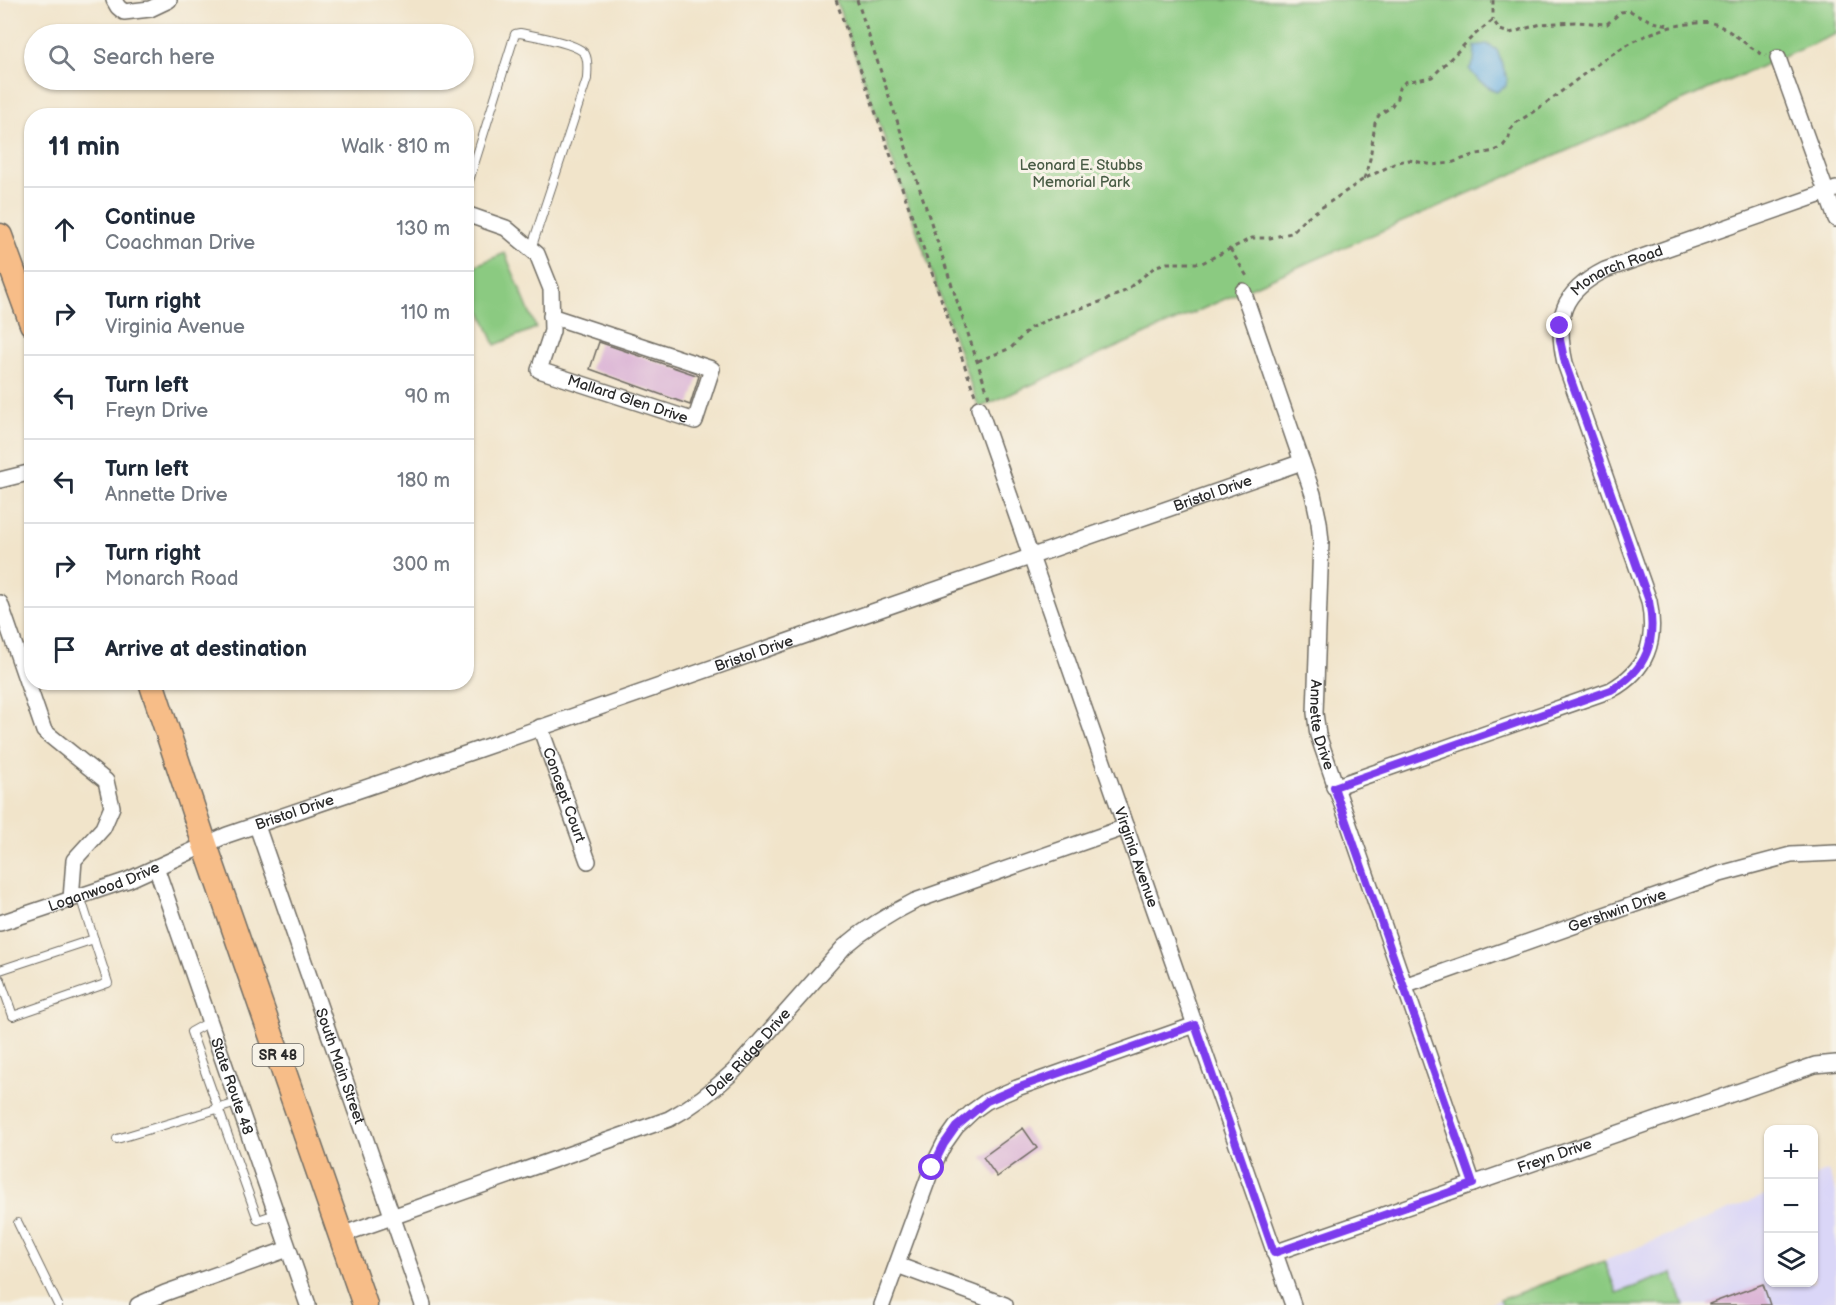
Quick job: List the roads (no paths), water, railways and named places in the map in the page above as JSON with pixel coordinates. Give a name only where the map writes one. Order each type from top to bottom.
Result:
[{"type":"main road","points":[[0,236],[24,302]]},
{"type":"main road","name":"SR 48","points":[[155,690],[205,845],[365,1305]]},
{"type":"street","points":[[114,0],[124,12],[150,9],[169,0]]},
{"type":"street","points":[[1778,58],[1831,190],[1836,219]]},
{"type":"street","name":"Monarch Road","points":[[1334,787],[1611,690],[1624,683],[1635,673],[1646,656],[1652,638],[1653,620],[1649,601],[1565,363],[1560,340],[1563,313],[1578,287],[1587,279],[1605,270],[1831,190]]},
{"type":"street","name":"Mallard Glen Drive","points":[[474,217],[506,228],[537,254],[551,289],[552,316],[552,332],[539,370],[695,422],[712,369],[552,316]]},
{"type":"street","name":"Annette Drive","points":[[1243,291],[1313,494],[1320,522],[1315,713],[1318,735],[1334,787],[1473,1184]]},
{"type":"street","name":"Virginia Avenue","points":[[985,404],[1030,556],[1293,1305]]},
{"type":"street","name":"Bristol Drive","points":[[205,845],[227,835],[1302,462]]},
{"type":"street","points":[[0,480],[24,474]]},
{"type":"street","points":[[0,603],[24,673]]},
{"type":"street","points":[[30,690],[44,731],[106,781],[112,807],[103,828],[74,860],[76,897]]},
{"type":"street","name":"Concept Court","points":[[540,727],[588,861]]},
{"type":"street","name":"South Main Street","points":[[256,826],[423,1305]]},
{"type":"street","name":"Dale Ridge Drive","points":[[341,1235],[669,1119],[691,1107],[714,1090],[734,1071],[844,947],[888,914],[915,901],[1126,826]]},
{"type":"street","name":"Loganwood Drive","points":[[0,923],[128,880],[205,845]]},
{"type":"street","name":"Gershwin Drive","points":[[1404,986],[1731,871],[1791,855],[1836,853]]},
{"type":"street","name":"State Route 48","points":[[156,867],[308,1305]]},
{"type":"street","points":[[882,1305],[932,1168],[956,1127],[973,1111],[987,1101],[1017,1088],[1195,1025]]},
{"type":"street","name":"Freyn Drive","points":[[1274,1253],[1815,1065],[1836,1063]]},
{"type":"street","points":[[138,1305],[288,1249]]},
{"type":"street","points":[[897,1265],[1005,1305]]},
{"type":"lane","points":[[474,165],[515,34],[520,33],[563,43],[582,51],[588,60],[587,79],[531,249]]},
{"type":"lane","points":[[0,979],[13,1016],[108,984],[94,939],[76,897]]},
{"type":"lane","points":[[0,970],[94,939]]},
{"type":"lane","points":[[209,1022],[191,1032],[258,1221],[276,1214]]},
{"type":"lane","points":[[117,1139],[237,1103]]},
{"type":"lane","points":[[18,1223],[58,1305]]},
{"type":"water","points":[[1487,44],[1497,50],[1507,78],[1506,86],[1496,92],[1479,81],[1469,69],[1474,62],[1475,46]]},
{"type":"park label","name":"Leonard E. Stubbs Memorial Park","points":[[1081,174]]}]
